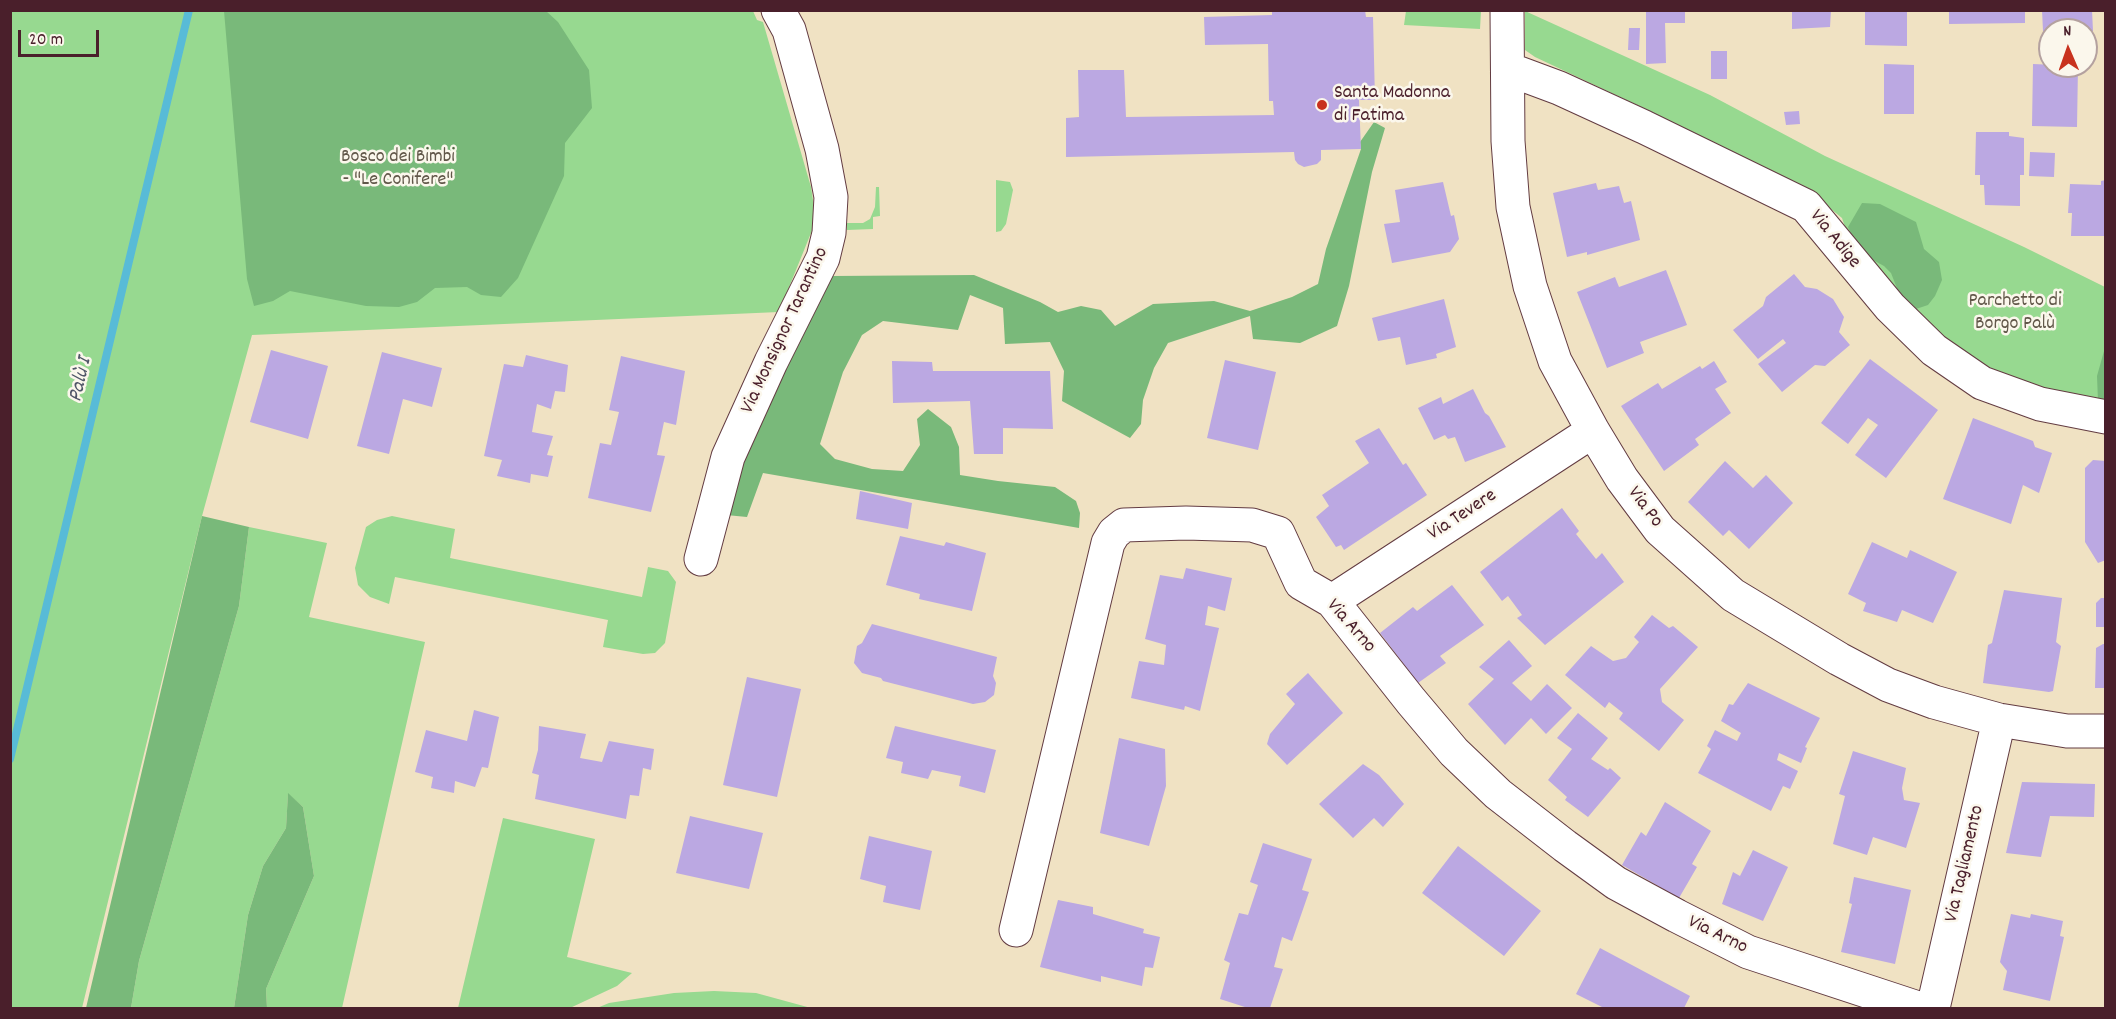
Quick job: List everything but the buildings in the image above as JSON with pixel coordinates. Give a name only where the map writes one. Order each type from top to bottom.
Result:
[{"type":"street","name":"Via Po","points":[[1508,10],[1508,141],[1513,207],[1530,286],[1555,361],[1622,479],[1660,530],[1733,595],[1888,685],[1934,702],[1999,720],[2067,731],[2106,731]]},
{"type":"street","name":"Via Monsignor Tarantino","points":[[701,559],[728,457],[771,362],[823,258],[828,239],[831,196],[822,149],[785,17]]},
{"type":"street","name":"Via Adige","points":[[1508,69],[1559,88],[1644,127],[1806,206],[1890,307],[1934,350],[1982,383],[2040,404],[2106,417]]},
{"type":"street","name":"Via Tevere","points":[[1332,600],[1593,431]]},
{"type":"street","name":"Via Arno","points":[[1016,930],[1108,543],[1114,533],[1124,525],[1186,523],[1252,525],[1278,533],[1301,583],[1332,600],[1454,752],[1498,794],[1564,846],[1616,883],[1748,952],[1918,1008]]},
{"type":"street","name":"Via Tagliamento","points":[[1934,1008],[1999,720]]},
{"type":"green space","name":"Bosco dei Bimbi - \"Le Conifere\"","points":[[10,11],[753,11],[757,20],[763,22],[811,187],[814,207],[813,228],[779,312],[252,335],[202,516],[82,1008],[11,1008]]},
{"type":"green space","name":"Bosco dei Bimbi - \"Le Conifere\"","points":[[224,11],[546,11],[558,22],[589,70],[592,108],[565,143],[564,176],[518,278],[501,297],[481,295],[467,287],[435,288],[417,302],[399,307],[366,306],[290,291],[273,301],[254,306],[247,279]]},
{"type":"green space","points":[[1406,11],[1481,11],[1480,29],[1404,25]]},
{"type":"green space","name":"Parchetto di Borgo Palù","points":[[1525,11],[1710,95],[1825,156],[2024,247],[2105,287],[2105,402],[2062,395],[1987,371],[1945,342],[1849,239],[1842,218],[1826,205],[1704,144],[1654,113],[1535,57],[1525,50]]},
{"type":"green space","points":[[1374,122],[1385,128],[1372,172],[1349,286],[1337,326],[1300,343],[1253,339],[1250,316],[1168,343],[1154,368],[1143,400],[1141,424],[1130,438],[1062,401],[1064,371],[1050,342],[1005,344],[1003,308],[970,295],[958,330],[883,321],[862,335],[843,372],[820,444],[835,459],[872,469],[903,471],[920,445],[917,419],[928,409],[951,427],[959,447],[960,475],[1055,487],[1076,501],[1080,513],[1079,528],[763,473],[747,517],[726,515],[747,440],[832,276],[974,275],[1040,302],[1058,312],[1081,306],[1101,310],[1115,326],[1153,304],[1214,301],[1250,311],[1292,297],[1318,284],[1326,249],[1361,149],[1360,142]]},
{"type":"green space","points":[[996,180],[1010,182],[1013,190],[1006,224],[1001,231],[996,232]]},
{"type":"green space","points":[[876,187],[879,187],[880,216],[873,217],[873,229],[847,230],[847,223],[863,223],[870,219],[875,207]]},
{"type":"green space","points":[[1862,203],[1880,204],[1916,222],[1924,249],[1939,262],[1942,280],[1928,305],[1916,309],[1902,301],[1891,273],[1871,259],[1851,234],[1848,227]]},
{"type":"green space","points":[[2104,351],[2105,403],[2098,401],[2097,376]]},
{"type":"green space","points":[[202,516],[249,527],[239,606],[139,961],[131,1008],[86,1008]]},
{"type":"green space","points":[[392,516],[455,529],[450,558],[642,597],[648,567],[668,571],[676,582],[665,643],[655,653],[643,654],[603,647],[608,620],[395,577],[389,604],[370,597],[358,585],[355,568],[366,527],[377,520]]},
{"type":"green space","points":[[249,527],[327,543],[309,617],[425,642],[342,1008],[267,1008],[266,989],[314,876],[303,807],[288,794],[286,828],[263,866],[248,915],[234,1008],[131,1008],[139,961],[239,606]]},
{"type":"green space","points":[[288,793],[303,807],[314,876],[266,989],[267,1008],[234,1008],[248,915],[263,866],[286,828]]},
{"type":"green space","points":[[503,818],[595,839],[567,957],[632,973],[617,986],[570,1008],[458,1008]]},
{"type":"green space","points":[[714,991],[756,993],[811,1008],[597,1008],[609,1003],[674,993]]},
{"type":"waterway","name":"Palù I","points":[[10,759],[189,10]]},
{"type":"place","name":"Santa Madonna di Fatima","points":[[1322,105]]}]
